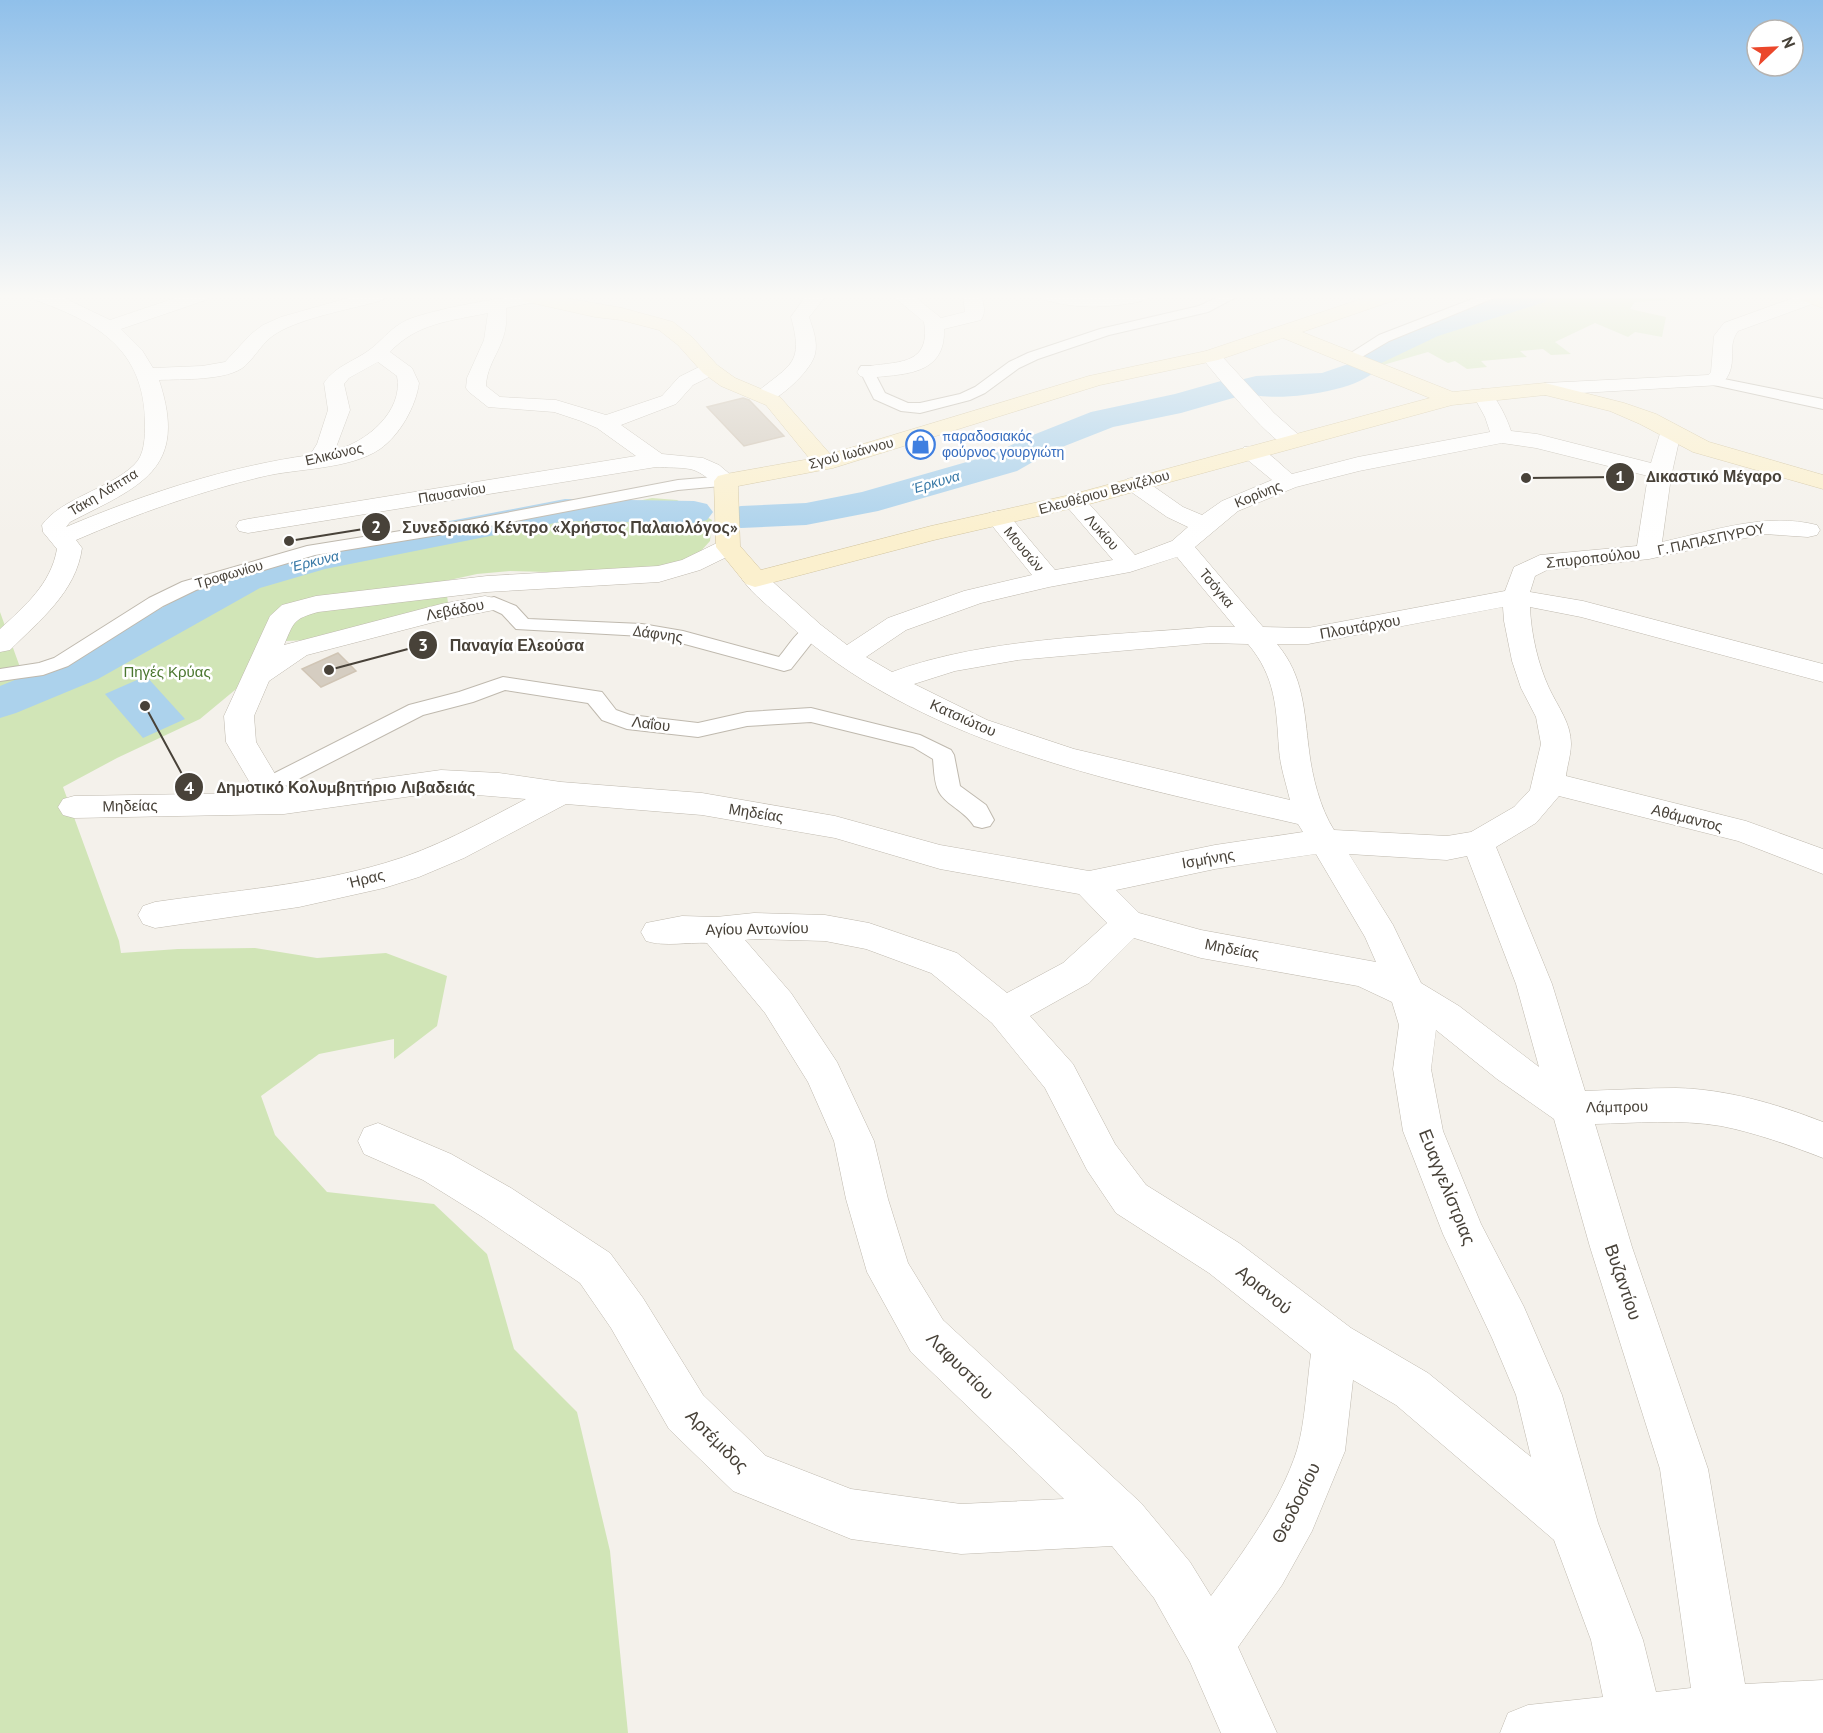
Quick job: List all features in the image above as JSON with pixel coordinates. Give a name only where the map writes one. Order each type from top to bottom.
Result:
[{"type":"main road","points":[[721,377],[773,401],[825,463]]},
{"type":"main road","name":"Σγού Ιωάννου","points":[[726,481],[825,463],[1111,377]]},
{"type":"main road","points":[[1396,377],[1451,399]]},
{"type":"main road","points":[[1545,389],[1633,413],[1701,447],[1823,482]]},
{"type":"main road","name":"Ελευθέριου Βενιζέλου","points":[[755,579],[920,536],[1074,501],[1451,399],[1545,389]]},
{"type":"main road","points":[[726,481],[728,547]]},
{"type":"main road","name":"Κατσιώτου","points":[[728,547],[755,579]]},
{"type":"street","name":"Τάκη Λάππα","points":[[0,644],[53,589],[70,560],[70,548],[55,532],[54,525],[63,517],[132,478],[147,465],[151,458],[154,451],[155,405],[147,377]]},
{"type":"street","points":[[318,459],[328,444],[339,410],[334,383],[339,377]]},
{"type":"street","name":"Ελικώνος","points":[[61,538],[170,494],[270,468],[359,450],[373,444],[400,414],[408,377]]},
{"type":"street","points":[[477,377],[476,388],[495,404],[556,406],[605,423],[656,460]]},
{"type":"street","points":[[605,423],[669,400],[686,381],[694,377]]},
{"type":"street","points":[[764,396],[787,377]]},
{"type":"street","points":[[870,377],[879,396],[906,408],[921,408],[965,396],[980,390],[998,377]]},
{"type":"street","points":[[1230,377],[1266,418],[1292,441]]},
{"type":"street","points":[[1714,381],[1718,377]]},
{"type":"street","points":[[1545,389],[1714,381],[1823,404]]},
{"type":"street","points":[[1483,395],[1496,417],[1502,436]]},
{"type":"street","name":"Σπυροπούλου","points":[[1516,609],[1523,572],[1540,563],[1649,552],[1654,505],[1670,432]]},
{"type":"street","name":"Κορίνης","points":[[847,658],[897,624],[972,597],[1049,579],[1131,564],[1162,555],[1181,546],[1230,506],[1288,482],[1358,464],[1471,440],[1502,436],[1537,441],[1660,473]]},
{"type":"street","points":[[1251,452],[1288,482]]},
{"type":"street","name":"Παυσανίου","points":[[248,526],[656,460],[695,464],[711,470],[726,481]]},
{"type":"street","name":"Τροφωνίου","points":[[0,675],[43,669],[61,662],[156,602],[189,586],[313,550],[469,525],[678,485],[726,481]]},
{"type":"street","points":[[1135,484],[1175,513],[1204,525]]},
{"type":"street","name":"Λυκίου","points":[[1074,501],[1131,564]]},
{"type":"street","name":"Μουσών","points":[[998,518],[1049,579]]},
{"type":"street","name":"Γ. ΠΑΠΑΣΠΥΡΟΥ","points":[[1649,552],[1764,526],[1818,529]]},
{"type":"street","name":"Τσόγκα","points":[[1181,546],[1255,633]]},
{"type":"street","name":"Λεβάδου","points":[[276,795],[241,742],[239,716],[283,616],[291,611],[316,604],[487,584],[659,574],[691,565],[728,547]]},
{"type":"street","name":"Λεβάδου","points":[[258,675],[297,649],[355,636],[441,612],[494,603],[624,594],[644,587],[659,574]]},
{"type":"street","name":"Κατσιώτου","points":[[755,579],[811,632],[847,658],[890,683],[977,727],[1067,757],[1180,786],[1318,828]]},
{"type":"street","name":"Δάφνης","points":[[494,603],[509,610],[524,625],[642,630],[683,637],[784,665],[811,632]]},
{"type":"street","points":[[1318,828],[1447,848],[1478,842],[1525,815],[1543,796],[1549,783],[1556,744],[1551,717],[1535,688],[1526,661],[1516,609]]},
{"type":"street","name":"Πλουτάρχου","points":[[890,683],[953,663],[1018,652],[1209,635],[1255,633],[1308,636],[1516,609],[1583,609],[1823,673]]},
{"type":"street","name":"Ευαγγελίστριας","points":[[1255,633],[1272,656],[1288,691],[1293,720],[1294,751],[1318,828],[1381,934],[1407,993],[1418,1025],[1412,1069],[1423,1131],[1464,1234],[1508,1323],[1539,1395],[1574,1523],[1617,1640],[1635,1720]]},
{"type":"street","name":"Λαΐου","points":[[276,795],[362,736],[416,710],[466,697],[503,683],[595,697],[609,715],[627,722],[698,730],[747,719],[811,715],[920,742],[943,755],[949,790],[978,811],[982,820]]},
{"type":"street","name":"Μηδείας","points":[[74,807],[441,782],[499,784],[561,793],[702,804],[780,816],[835,827],[940,857],[1089,883]]},
{"type":"street","name":"Αθάμαντος","points":[[1549,783],[1746,832],[1823,862]]},
{"type":"street","name":"Ήρας","points":[[155,915],[312,892],[384,876],[434,859],[561,793]]},
{"type":"street","name":"Ισμήνης","points":[[1089,883],[1215,856],[1318,828]]},
{"type":"street","name":"Βυζαντίου","points":[[1478,842],[1534,984],[1611,1247],[1652,1364],[1684,1469],[1700,1559],[1723,1723]]},
{"type":"street","points":[[1005,1012],[1076,974],[1112,941],[1127,923],[1089,883]]},
{"type":"street","name":"Μηδείας","points":[[1127,923],[1201,944],[1365,973],[1407,993]]},
{"type":"street","name":"Αγίου Αντωνίου","points":[[658,932],[682,928],[716,930],[754,926],[825,928],[869,936],[944,963],[1005,1012]]},
{"type":"street","name":"Λαφυστίου","points":[[716,930],[778,1003],[823,1073],[854,1141],[867,1199],[889,1272],[927,1336],[1123,1521],[1172,1580],[1209,1643],[1249,1733]]},
{"type":"street","name":"Λάμπρου","points":[[1407,993],[1446,1017],[1510,1068],[1569,1108],[1678,1105],[1720,1109],[1783,1124],[1821,1146]]},
{"type":"street","name":"Αριανού","points":[[1005,1012],[1059,1076],[1101,1157],[1131,1199],[1224,1258],[1335,1344],[1412,1389],[1574,1523]]},
{"type":"street","name":"Αρτέμιδος","points":[[378,1141],[447,1173],[496,1202],[595,1268],[627,1313],[686,1412],[750,1474],[851,1514],[961,1529],[1123,1521]]},
{"type":"street","name":"Θεοδοσίου","points":[[1209,1643],[1264,1567],[1294,1513],[1321,1451],[1335,1344]]},
{"type":"street","points":[[1528,1733],[1635,1720],[1723,1723],[1823,1707]]},
{"type":"green space","name":"Πηγές Κρύας","points":[[652,498],[677,500],[712,520],[710,541],[691,562],[659,567],[548,572],[510,571],[477,574],[445,581],[448,603],[311,640],[285,641],[241,685],[200,719],[117,758],[63,787],[119,941],[121,953],[178,949],[255,948],[317,958],[386,953],[447,976],[437,1026],[394,1059],[394,1039],[319,1054],[261,1096],[275,1135],[327,1192],[434,1204],[487,1254],[514,1349],[577,1412],[610,1551],[628,1733],[0,1733],[0,612],[25,681],[59,670],[157,613],[209,588],[257,572],[344,549],[521,526]]},
{"type":"water","points":[[146,676],[185,719],[143,738],[105,694]]},
{"type":"building","points":[[743,398],[749,400],[784,436],[744,446],[707,407]]},
{"type":"building","points":[[338,653],[356,671],[321,687],[302,669]]},
{"type":"waterway","name":"Έρκυνα","points":[[1256,386],[1322,383],[1344,377]]},
{"type":"waterway","name":"Έρκυνα","points":[[741,517],[806,514],[865,503],[1004,463],[1040,444],[1103,419],[1181,403],[1228,389]]},
{"type":"waterway","name":"Έρκυνα","points":[[0,703],[82,669],[246,579],[319,558],[565,510],[694,512]]},
{"type":"place","name":"παραδοσιακός φούρνος γουργιώτη","points":[[921,444]]},
{"type":"place","name":"Δικαστικό Μέγαρο","points":[[1526,478]]},
{"type":"place","name":"Συνεδριακό Κέντρο «Χρήστος Παλαιολόγος»","points":[[289,541]]},
{"type":"place","name":"Παναγία Ελεούσα","points":[[329,670]]},
{"type":"place","name":"Δημοτικό Κολυμβητήριο Λιβαδειάς","points":[[145,706]]}]
